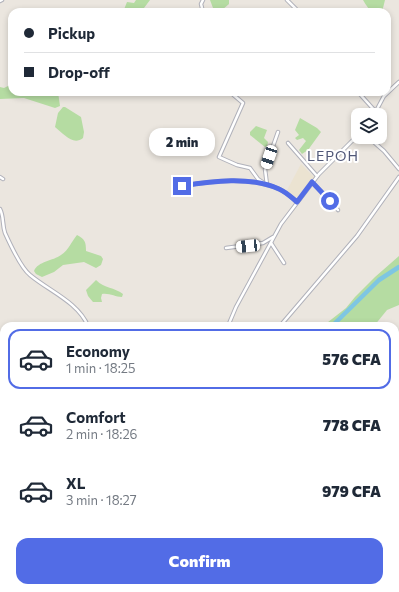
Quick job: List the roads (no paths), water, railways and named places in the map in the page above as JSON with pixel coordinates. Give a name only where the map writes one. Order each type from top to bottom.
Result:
[{"type":"street","points":[[286,0],[295,8]]},
{"type":"street","points":[[391,89],[399,82]]},
{"type":"street","points":[[235,96],[243,103],[219,157],[237,165],[250,168],[258,179],[266,185]]},
{"type":"street","points":[[361,96],[371,108]]},
{"type":"street","points":[[378,108],[384,96]]},
{"type":"street","points":[[266,185],[265,169],[278,132]]},
{"type":"street","points":[[230,322],[236,307],[274,236],[312,182],[351,142]]},
{"type":"street","points":[[288,143],[317,176]]},
{"type":"street","points":[[376,144],[399,169]]},
{"type":"street","points":[[283,322],[353,241],[399,177]]},
{"type":"street","points":[[182,186],[223,180],[266,185],[280,190],[297,202]]},
{"type":"street","points":[[312,182],[338,210]]},
{"type":"street","points":[[0,208],[4,217],[5,233],[22,266],[31,276],[60,296],[87,322]]},
{"type":"street","points":[[226,248],[263,243],[274,236]]},
{"type":"street","points":[[270,243],[284,263]]},
{"type":"waterway","points":[[336,322],[379,280],[399,267]]},
{"type":"district","name":"LEPOH","points":[[333,156]]}]
